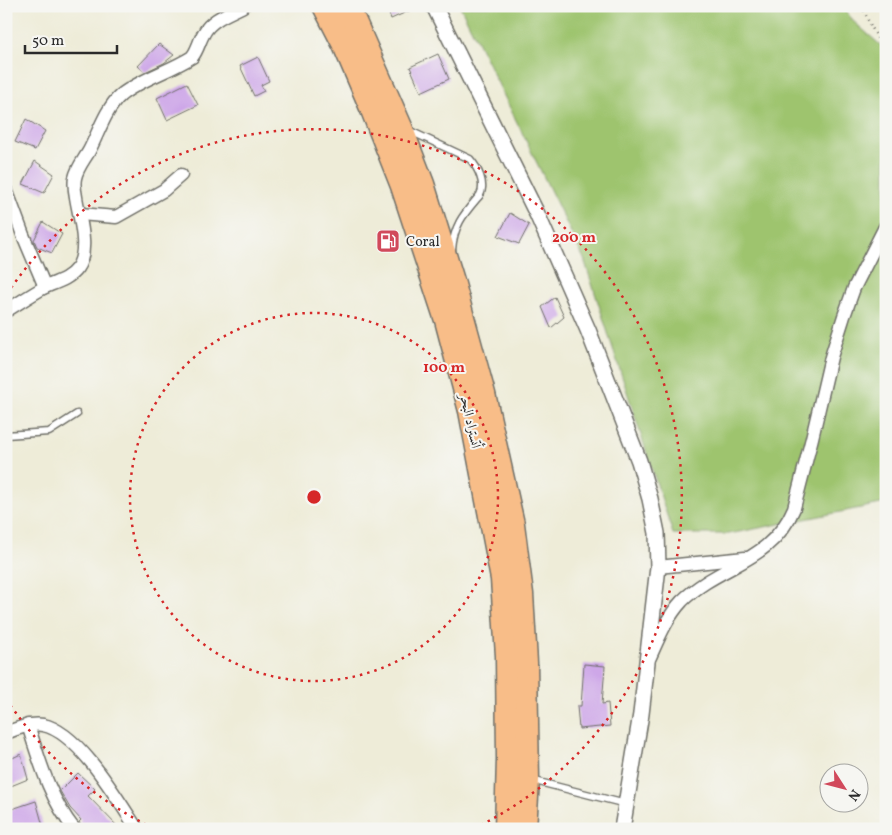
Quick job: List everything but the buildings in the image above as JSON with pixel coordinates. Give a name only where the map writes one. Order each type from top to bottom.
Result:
[{"type":"highway","name":"أتستراد البحر","points":[[324,6],[344,45],[369,102],[402,186],[446,320],[470,412],[502,579],[507,656],[508,759],[506,829]]},
{"type":"highway","name":"أتستراد البحر","points":[[348,6],[401,127],[423,184],[453,281],[484,394],[514,524],[522,594],[526,663],[528,780],[525,829]]},
{"type":"street","points":[[6,311],[46,287],[60,282],[72,274],[79,266],[83,255],[75,179],[80,165],[111,106],[120,96],[131,89],[192,57],[207,28],[243,6]]},
{"type":"street","points":[[434,6],[537,214],[588,330],[639,461],[650,499],[657,533],[658,567],[641,714],[622,829]]},
{"type":"street","points":[[80,214],[116,217],[164,190],[181,175]]},
{"type":"street","points":[[6,189],[23,236],[46,287]]},
{"type":"street","points":[[647,663],[666,622],[682,602],[701,585],[752,557],[770,544],[787,523],[794,508],[831,357],[844,316],[854,288],[886,225]]},
{"type":"street","points":[[658,567],[752,557]]},
{"type":"street","points":[[6,733],[28,725],[43,725],[54,729],[72,741],[105,779],[137,829]]},
{"type":"street","points":[[28,725],[52,794],[74,829]]},
{"type":"lane","points":[[401,127],[470,159],[474,163],[483,184],[480,195],[462,215],[455,235],[451,257],[453,281]]},
{"type":"lane","points":[[6,436],[49,432],[77,414]]},
{"type":"lane","points":[[528,780],[627,804]]},
{"type":"path","points":[[862,6],[886,54]]},
{"type":"green space","points":[[460,6],[843,6],[853,21],[886,50],[886,503],[729,534],[673,534],[584,259]]},
{"type":"place","name":"Coral","points":[[388,241]]}]
